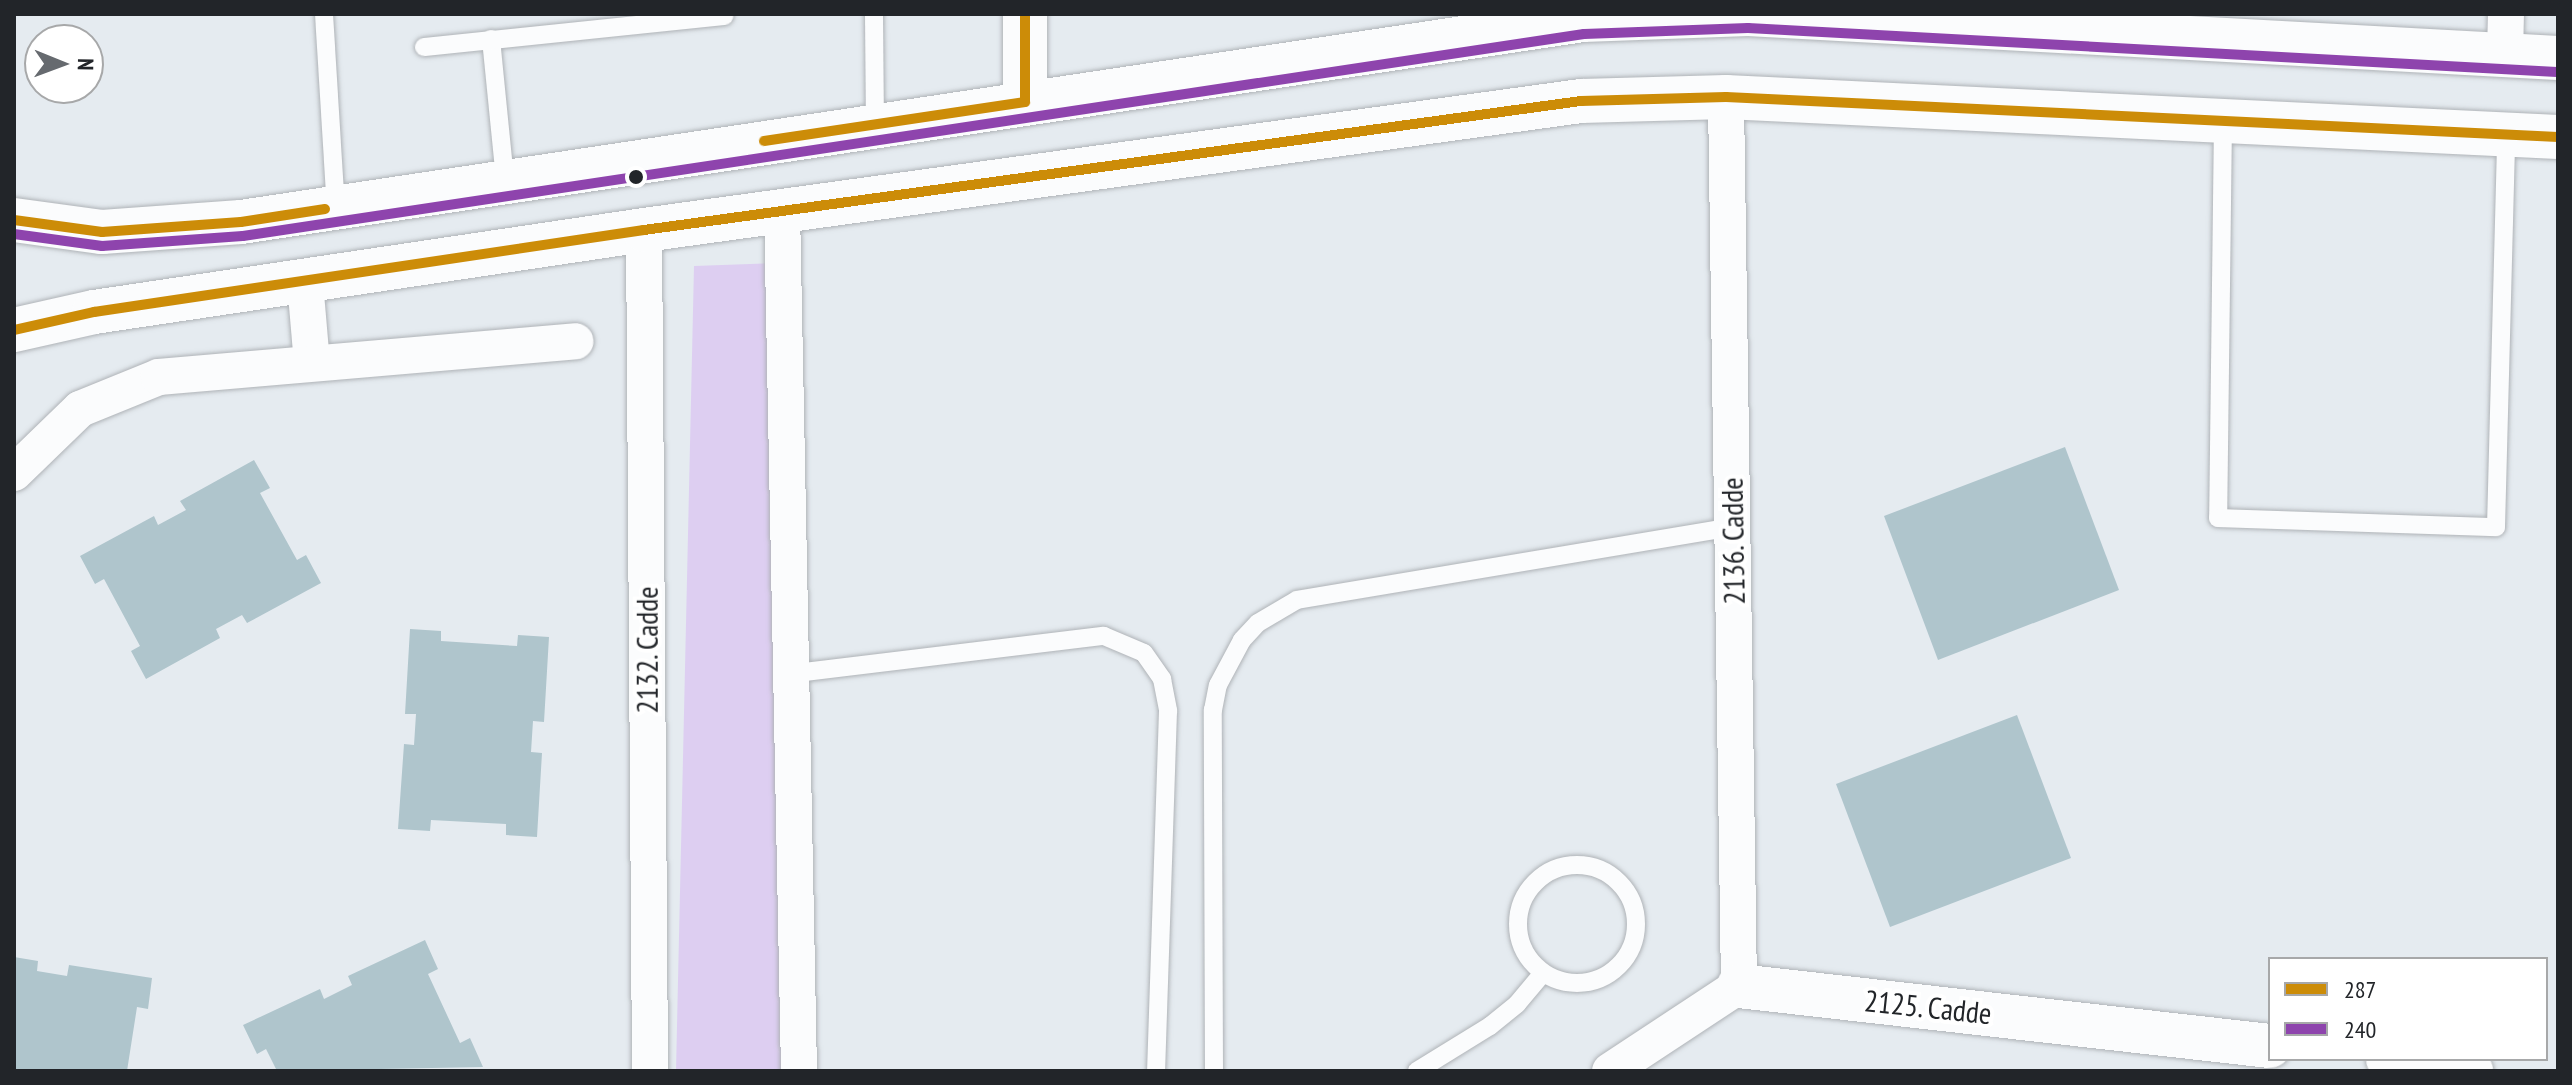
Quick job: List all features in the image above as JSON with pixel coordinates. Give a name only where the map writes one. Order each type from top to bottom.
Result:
[{"type":"street","points":[[1025,14],[1025,102]]},
{"type":"street","points":[[14,220],[102,232],[241,222],[1025,102],[1449,31],[1583,20],[1748,14],[2505,34],[2558,58]]},
{"type":"street","points":[[14,330],[94,312],[644,230],[1581,101],[1726,97],[2558,137]]},
{"type":"street","name":"2136. Cadde","points":[[1726,97],[1739,986]]},
{"type":"street","points":[[782,210],[788,674],[799,1071]]},
{"type":"street","name":"2132. Cadde","points":[[644,230],[650,1071]]},
{"type":"street","points":[[305,282],[312,363]]},
{"type":"street","points":[[14,473],[80,409],[159,377],[575,341]]},
{"type":"street","points":[[1610,1071],[1739,986]]},
{"type":"street","name":"2125. Cadde","points":[[1739,986],[2268,1046]]},
{"type":"street","points":[[2402,1061],[2471,1071]]},
{"type":"lane","points":[[324,14],[336,208]]},
{"type":"lane","points":[[874,14],[875,125]]},
{"type":"lane","points":[[424,47],[724,16]]},
{"type":"lane","points":[[491,39],[505,180]]},
{"type":"lane","points":[[2223,121],[2218,518],[2496,527],[2506,134]]},
{"type":"lane","points":[[1214,1071],[1213,710],[1218,685],[1242,640],[1258,623],[1297,600],[1732,527]]},
{"type":"lane","points":[[788,674],[1104,636],[1144,653],[1162,679],[1168,711],[1156,1071]]},
{"type":"lane","points":[[1573,866],[1611,875],[1630,895],[1637,920],[1633,947],[1617,969],[1594,982],[1567,984],[1542,974],[1525,954],[1517,929],[1521,902],[1536,880],[1573,866]]},
{"type":"lane","points":[[1417,1071],[1490,1026],[1517,1004],[1542,974]]},
{"type":"shaded area","points":[[775,263],[784,1071],[676,1071],[694,266]]},
{"type":"building","points":[[2065,447],[2119,590],[1938,660],[1884,516]]},
{"type":"building","points":[[254,460],[270,488],[260,493],[297,560],[306,555],[321,583],[247,623],[242,615],[216,629],[220,638],[146,679],[131,651],[140,646],[104,579],[95,584],[80,556],[154,516],[158,525],[186,510],[180,501]]},
{"type":"building","points":[[410,629],[441,631],[441,641],[517,646],[518,635],[549,637],[544,722],[533,721],[531,752],[542,753],[537,837],[506,835],[506,824],[431,820],[430,831],[398,829],[404,744],[414,745],[416,714],[405,714]]},
{"type":"building","points":[[2017,715],[2071,858],[1890,927],[1836,784]]},
{"type":"building","points":[[425,940],[438,969],[428,974],[460,1043],[470,1038],[483,1067],[277,1071],[266,1049],[257,1054],[243,1025],[320,989],[324,999],[352,985],[348,976]]},
{"type":"building","points":[[14,957],[38,961],[37,971],[67,976],[69,965],[152,978],[148,1009],[137,1007],[127,1071],[14,1071]]},
{"type":"transit line","name":"287","points":[[764,141],[1025,102],[1025,14]]},
{"type":"transit line","name":"240","points":[[14,234],[102,246],[243,236],[1584,34],[1748,28],[2557,72]]},
{"type":"transit line","name":"287","points":[[14,330],[94,312],[644,230],[1581,101],[1726,97],[2558,137]]},
{"type":"transit line","name":"287","points":[[14,220],[102,232],[241,222],[325,209]]}]
